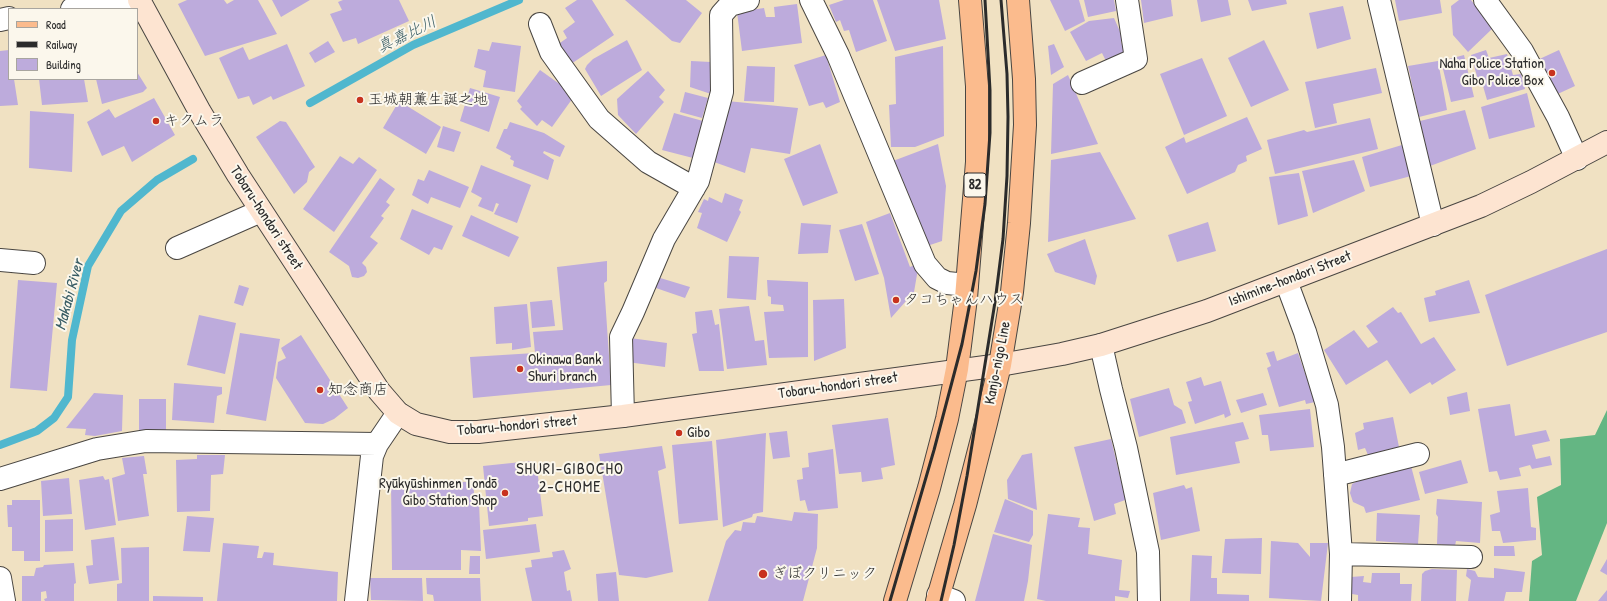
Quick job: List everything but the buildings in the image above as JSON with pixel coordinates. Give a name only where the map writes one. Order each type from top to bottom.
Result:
[{"type":"main road","name":"Tobaru-hondori street","points":[[139,0],[200,112],[261,211],[359,363],[379,391],[398,413],[416,424],[450,432],[478,432],[559,424],[957,369]]},
{"type":"main road","name":"82","points":[[895,601],[929,488],[947,420],[957,369],[973,224],[978,124],[977,86],[970,0]]},
{"type":"main road","name":"Kanjo-nigo Line","points":[[943,599],[1000,364],[1013,284],[1023,170],[1025,125],[1024,79],[1018,0]]},
{"type":"main road","name":"Ishimine-hondori Street","points":[[957,369],[1000,364],[1101,346],[1207,311],[1481,206],[1607,142]]},
{"type":"street","points":[[79,8],[134,0]]},
{"type":"street","points":[[623,416],[621,337],[664,239],[698,180],[722,92],[721,15],[730,5],[748,0]]},
{"type":"street","points":[[811,0],[838,55],[926,264],[937,278],[947,283],[967,285]]},
{"type":"street","points":[[1082,83],[1136,59],[1127,0]]},
{"type":"street","points":[[1379,0],[1433,225]]},
{"type":"street","points":[[1485,0],[1522,51],[1558,117],[1578,158]]},
{"type":"street","points":[[540,24],[551,52],[599,119],[648,162],[694,188]]},
{"type":"street","points":[[177,248],[261,211]]},
{"type":"street","points":[[0,260],[34,262]]},
{"type":"street","points":[[1286,281],[1305,332],[1327,405],[1333,447],[1341,554],[1340,601]]},
{"type":"street","points":[[1101,346],[1126,448],[1148,552],[1149,601]]},
{"type":"street","points":[[356,601],[372,456],[377,444],[398,413]]},
{"type":"street","points":[[0,479],[97,449],[146,442],[377,444]]},
{"type":"street","points":[[1335,475],[1418,454]]},
{"type":"street","points":[[1341,554],[1471,557]]},
{"type":"street","points":[[0,578],[4,601]]},
{"type":"green space","points":[[1607,410],[1607,523],[1576,601],[1529,601],[1532,561],[1542,555],[1537,497],[1561,485],[1560,439],[1595,435]]},
{"type":"waterway","name":"真嘉比川","points":[[310,103],[413,45],[519,0]]},
{"type":"waterway","name":"Makabi River","points":[[0,445],[37,431],[54,418],[68,397],[72,340],[88,266],[121,211],[157,180],[193,159]]},
{"type":"railway","points":[[890,601],[934,450],[962,344],[976,271],[985,204],[990,133],[990,90],[985,0]]},
{"type":"railway","points":[[941,601],[954,545],[967,476],[995,302],[1003,239],[1007,176],[1008,117],[1007,74],[1001,0]]},
{"type":"place","name":"Naha Police Station Gibo Police Box","points":[[1552,73]]},
{"type":"place","name":"玉城朝薫生誕之地","points":[[360,100]]},
{"type":"place","name":"キクムラ","points":[[156,121]]},
{"type":"place","name":"タコちゃんハウス","points":[[896,300]]},
{"type":"place","name":"Okinawa Bank Shuri branch","points":[[520,369]]},
{"type":"place","name":"知念商店","points":[[320,390]]},
{"type":"place","name":"Gibo","points":[[679,433]]},
{"type":"place","name":"Ryūkyūshinmen Tondō Gibo Station Shop","points":[[505,493]]},
{"type":"place","name":"ぎぼクリニック","points":[[763,574]]},
{"type":"district","name":"SHURI-GIBOCHO 2-CHOME","points":[[570,479]]}]
